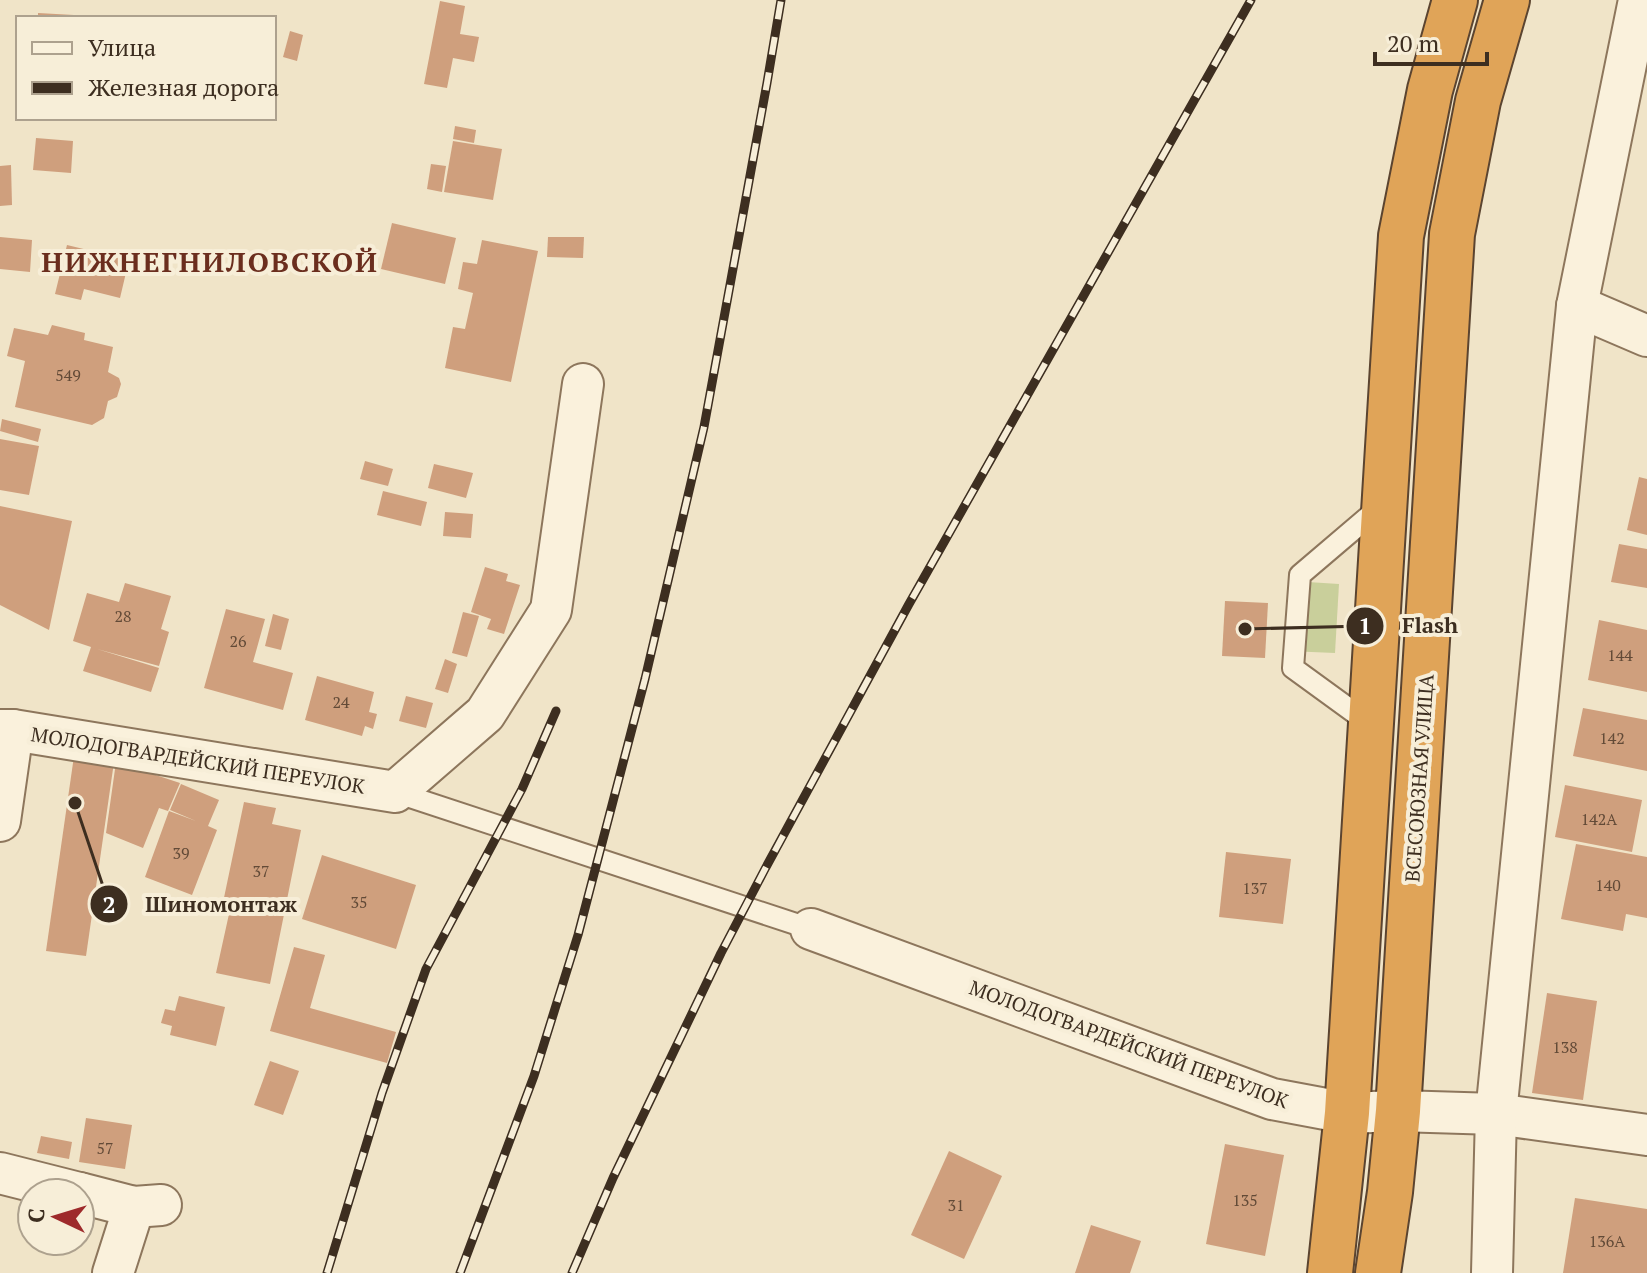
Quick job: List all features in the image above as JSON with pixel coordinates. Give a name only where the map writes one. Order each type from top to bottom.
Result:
[{"type":"highway","points":[[1330,1273],[1347,1113],[1401,236],[1430,90],[1455,0]]},
{"type":"highway","name":"ВСЕСОЮЗНАЯ УЛИЦА","points":[[1378,1273],[1398,1111],[1452,234],[1478,101],[1507,0]]},
{"type":"street","points":[[1492,1273],[1496,1114],[1577,306],[1639,0]]},
{"type":"street","points":[[1577,306],[1647,336]]},
{"type":"street","points":[[395,792],[485,714],[551,610],[583,384]]},
{"type":"street","name":"МОЛОДОГВАРДЕЙСКИЙ ПЕРЕУЛОК","points":[[6,730],[395,792]]},
{"type":"street","points":[[0,821],[6,730]]},
{"type":"street","name":"МОЛОДОГВАРДЕЙСКИЙ ПЕРЕУЛОК","points":[[811,929],[1272,1099],[1347,1113],[1496,1114],[1647,1135]]},
{"type":"street","points":[[96,1196],[148,1206],[113,1273]]},
{"type":"lane","points":[[1371,724],[1293,668],[1300,575],[1384,503]]},
{"type":"lane","points":[[395,792],[811,929]]},
{"type":"green space","points":[[1292,581],[1339,584],[1335,653],[1288,651]]},
{"type":"building","points":[[440,1],[465,6],[460,34],[479,37],[474,62],[453,58],[447,88],[424,84]]},
{"type":"building","points":[[38,13],[74,15],[74,16],[38,16]]},
{"type":"building","points":[[290,31],[303,35],[297,61],[283,57]]},
{"type":"building","points":[[455,126],[476,130],[474,143],[453,139]]},
{"type":"building","points":[[36,138],[73,141],[71,173],[33,170]]},
{"type":"building","points":[[453,141],[502,149],[493,200],[444,192]]},
{"type":"building","points":[[431,164],[446,166],[442,192],[427,189]]},
{"type":"building","points":[[11,165],[12,205],[0,206],[0,166]]},
{"type":"building","points":[[392,223],[456,238],[445,284],[381,269]]},
{"type":"building","points":[[0,237],[32,240],[30,272],[0,269]]},
{"type":"building","points":[[548,237],[584,237],[583,258],[547,257]]},
{"type":"building","points":[[482,240],[538,251],[511,382],[445,368],[453,327],[465,329],[473,293],[458,289],[463,262],[477,264]]},
{"type":"building","points":[[67,245],[129,260],[120,298],[84,289],[81,300],[55,294]]},
{"type":"building","points":[[52,325],[85,333],[84,340],[113,347],[108,372],[119,378],[121,384],[117,397],[108,401],[104,418],[92,425],[15,407],[25,361],[7,356],[14,328],[48,335]]},
{"type":"building","points":[[2,419],[41,429],[38,442],[0,431]]},
{"type":"building","points":[[0,439],[39,446],[29,495],[0,490]]},
{"type":"building","points":[[365,461],[393,469],[388,486],[360,479]]},
{"type":"building","points":[[434,464],[473,473],[466,498],[428,488]]},
{"type":"building","points":[[1639,477],[1647,479],[1647,535],[1627,530]]},
{"type":"building","points":[[383,491],[427,502],[421,526],[377,515]]},
{"type":"building","points":[[0,506],[72,521],[49,630],[0,605]]},
{"type":"building","points":[[445,512],[473,514],[471,538],[443,536]]},
{"type":"building","points":[[1619,544],[1647,549],[1647,588],[1611,582]]},
{"type":"building","points":[[485,567],[508,574],[506,581],[520,585],[504,634],[487,629],[491,619],[471,612]]},
{"type":"building","points":[[125,583],[171,596],[161,629],[169,632],[159,666],[97,649],[159,668],[151,692],[83,671],[91,647],[73,641],[87,593],[119,602]]},
{"type":"building","points":[[1225,601],[1268,603],[1265,658],[1222,656]]},
{"type":"building","points":[[226,609],[265,619],[253,662],[293,673],[283,710],[204,688]]},
{"type":"building","points":[[463,612],[479,616],[467,657],[452,653]]},
{"type":"building","points":[[273,614],[289,619],[281,650],[265,646]]},
{"type":"building","points":[[1599,620],[1647,630],[1647,692],[1588,680]]},
{"type":"building","points":[[445,659],[457,664],[448,693],[435,689]]},
{"type":"building","points":[[317,676],[374,692],[369,712],[377,714],[373,729],[365,726],[362,736],[305,720]]},
{"type":"building","points":[[406,696],[433,703],[426,728],[399,721]]},
{"type":"building","points":[[1583,708],[1647,720],[1647,771],[1573,756]]},
{"type":"building","points":[[74,756],[114,762],[86,956],[46,951]]},
{"type":"building","points":[[116,762],[180,783],[168,811],[159,808],[143,848],[106,833]]},
{"type":"building","points":[[181,784],[219,800],[208,826],[217,830],[192,895],[145,877],[169,811],[196,821],[170,810]]},
{"type":"building","points":[[1565,785],[1642,800],[1632,852],[1555,837]]},
{"type":"building","points":[[244,802],[276,808],[272,824],[301,830],[270,984],[216,973],[229,914],[221,912]]},
{"type":"building","points":[[1576,844],[1647,857],[1647,918],[1626,914],[1623,931],[1561,919]]},
{"type":"building","points":[[1226,852],[1291,859],[1283,924],[1219,917]]},
{"type":"building","points":[[322,855],[416,885],[396,949],[302,919]]},
{"type":"building","points":[[294,947],[325,955],[310,1008],[396,1032],[387,1063],[270,1031]]},
{"type":"building","points":[[1547,993],[1597,1001],[1583,1100],[1532,1093]]},
{"type":"building","points":[[179,996],[225,1007],[216,1046],[170,1035],[172,1026],[161,1023],[165,1009],[175,1011]]},
{"type":"building","points":[[270,1061],[299,1071],[283,1115],[254,1105]]},
{"type":"building","points":[[86,1118],[132,1125],[125,1169],[79,1162]]},
{"type":"building","points":[[41,1136],[72,1142],[69,1159],[37,1153]]},
{"type":"building","points":[[1225,1144],[1284,1155],[1265,1256],[1206,1244]]},
{"type":"building","points":[[949,1151],[1002,1176],[964,1259],[911,1235]]},
{"type":"building","points":[[1575,1198],[1647,1209],[1647,1273],[1563,1273]]},
{"type":"building","points":[[1091,1225],[1141,1241],[1130,1273],[1075,1273]]},
{"type":"railway","points":[[460,1273],[534,1076],[578,935],[645,679],[704,427],[781,0]]},
{"type":"railway","points":[[572,1273],[613,1178],[721,953],[765,869],[909,604],[1251,0]]},
{"type":"railway","points":[[327,1273],[382,1093],[426,969],[522,789],[556,711]]},
{"type":"place","name":"Flash","points":[[1245,629]]},
{"type":"place","name":"Шиномонтаж","points":[[75,803]]},
{"type":"district","name":"НИЖНЕГНИЛОВСКОЙ","points":[[210,261]]}]
